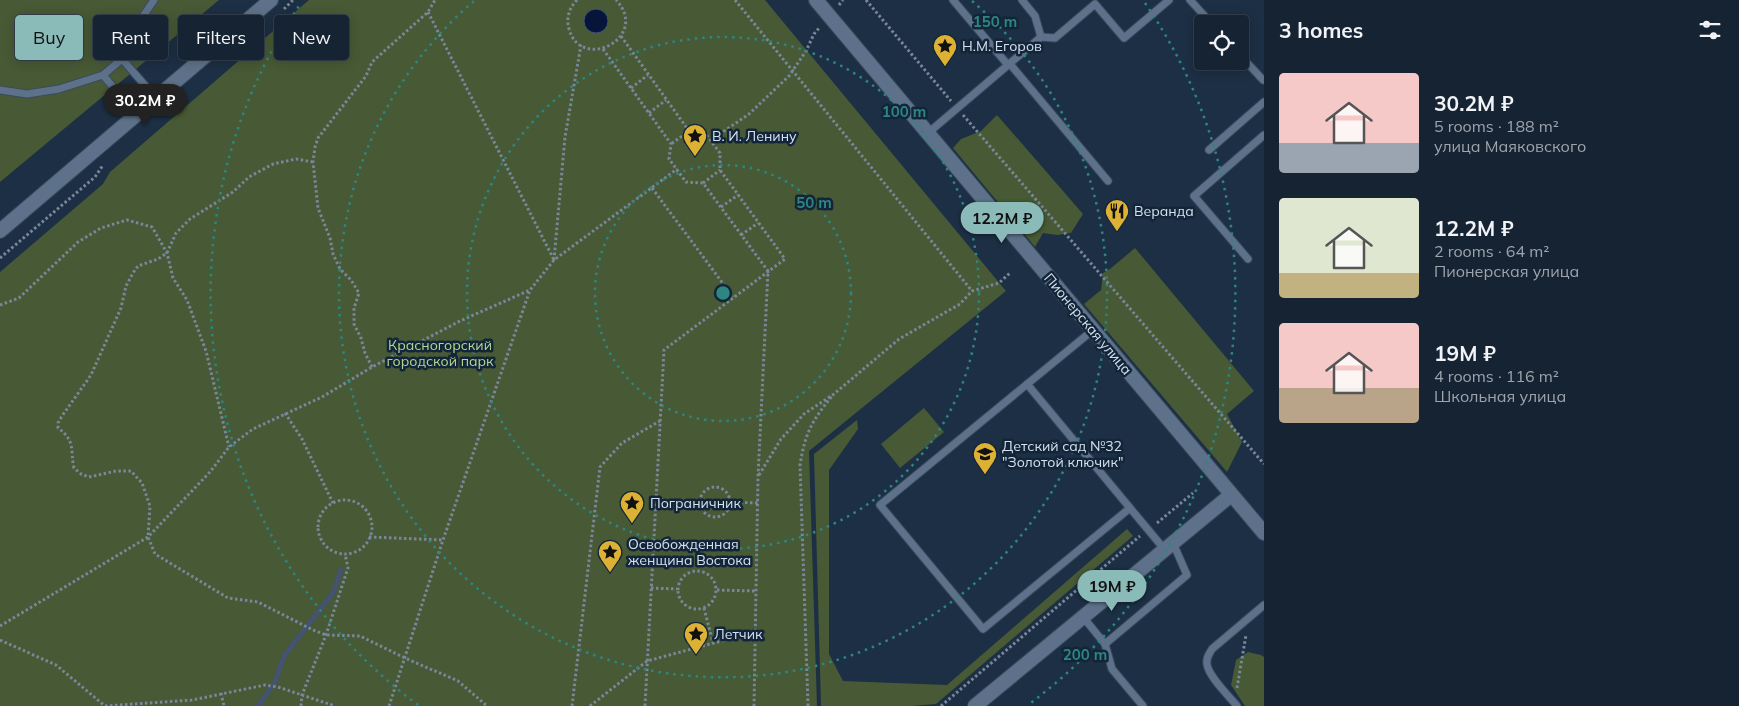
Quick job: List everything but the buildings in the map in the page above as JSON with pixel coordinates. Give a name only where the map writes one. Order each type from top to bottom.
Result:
[{"type":"street","points":[[0,231],[271,0]]},
{"type":"street","name":"Пионерская улица","points":[[816,0],[1264,533]]},
{"type":"street","points":[[976,706],[1231,495]]},
{"type":"lane","points":[[144,15],[154,0]]},
{"type":"lane","points":[[953,0],[1108,180]]},
{"type":"lane","points":[[1022,0],[1035,16],[1041,37]]},
{"type":"lane","points":[[928,133],[1041,37],[1055,38],[1095,4],[1124,38],[1169,0]]},
{"type":"lane","points":[[1190,0],[1204,15]]},
{"type":"lane","points":[[0,90],[27,94],[59,89],[103,75],[121,60]]},
{"type":"lane","points":[[123,60],[156,98]]},
{"type":"lane","points":[[1249,65],[1263,80]]},
{"type":"lane","points":[[103,75],[136,115]]},
{"type":"lane","points":[[1208,150],[1264,102]]},
{"type":"lane","points":[[1248,259],[1194,196],[1264,135]]},
{"type":"lane","points":[[1092,330],[880,506],[983,629],[1130,508]]},
{"type":"lane","points":[[1027,384],[1148,530],[1169,546],[1187,575],[1105,644]]},
{"type":"lane","points":[[1236,705],[1210,673],[1206,665],[1207,657],[1212,649],[1264,605]]},
{"type":"lane","points":[[1083,617],[1105,644],[1112,669],[1143,706]]},
{"type":"path","points":[[372,366],[354,324],[354,308],[359,293],[351,280],[340,269],[318,208],[313,162],[318,138],[366,76],[372,62],[428,12],[436,0]]},
{"type":"path","points":[[577,0],[569,12],[568,27],[575,40],[581,45],[595,50],[603,49],[616,42],[621,36],[626,22],[625,14],[616,0]]},
{"type":"path","points":[[735,0],[972,291]]},
{"type":"path","points":[[866,0],[1264,464]]},
{"type":"path","points":[[428,12],[554,260]]},
{"type":"path","points":[[711,140],[749,114],[789,76],[814,34]]},
{"type":"path","points":[[621,36],[689,132]]},
{"type":"path","points":[[554,260],[565,137],[581,45]]},
{"type":"path","points":[[603,49],[672,144],[670,159],[686,182],[703,183],[720,170]]},
{"type":"path","points":[[631,88],[648,75]]},
{"type":"path","points":[[649,112],[666,100]]},
{"type":"path","points":[[645,706],[664,350],[785,259],[720,170],[720,153],[705,133],[689,132],[672,144]]},
{"type":"path","points":[[313,162],[296,159],[272,164],[249,177],[233,192],[190,219],[176,233],[167,253],[158,259],[138,266],[126,286],[121,308],[91,375],[58,423],[58,428],[72,444],[74,468],[81,474],[89,477],[116,471],[131,471],[142,483],[150,506],[148,537],[155,554],[228,598],[258,602],[326,635],[360,636],[458,681],[487,706]]},
{"type":"path","points":[[389,706],[443,540],[530,290],[554,260],[677,169]]},
{"type":"path","points":[[703,183],[768,271],[758,476],[755,706]]},
{"type":"path","points":[[652,188],[733,298]]},
{"type":"path","points":[[721,207],[738,195]]},
{"type":"path","points":[[0,305],[19,298],[78,242],[101,228],[127,220],[152,227],[167,253],[173,278],[187,300],[206,351],[229,447]]},
{"type":"path","points":[[741,235],[758,223]]},
{"type":"path","points":[[758,476],[781,439],[804,414],[834,394],[899,338],[960,304],[972,291],[999,283],[1011,272]]},
{"type":"path","points":[[0,626],[148,537],[210,472],[229,447],[252,429],[322,397],[372,366],[460,321],[530,290]]},
{"type":"path","points":[[808,706],[800,465],[803,442],[813,420],[834,394]]},
{"type":"path","points":[[285,413],[302,439],[333,503]]},
{"type":"path","points":[[572,706],[600,467],[622,443],[660,421]]},
{"type":"path","points":[[710,487],[716,487],[726,491],[730,496],[730,502],[726,513],[714,517],[704,512],[700,502],[704,491],[710,487]]},
{"type":"path","points":[[941,706],[1193,493]]},
{"type":"path","points":[[344,500],[360,505],[370,518],[372,526],[369,537],[361,549],[345,554],[336,553],[323,543],[319,536],[319,519],[322,512],[333,503],[344,500]]},
{"type":"path","points":[[656,500],[700,502]]},
{"type":"path","points":[[730,502],[758,503]]},
{"type":"path","points":[[369,537],[443,540]]},
{"type":"path","points":[[302,706],[302,695],[326,635],[348,568],[345,554]]},
{"type":"path","points":[[697,570],[711,576],[716,590],[715,598],[710,604],[696,610],[689,608],[683,603],[678,597],[677,589],[679,582],[684,576],[690,571],[697,570]]},
{"type":"path","points":[[651,588],[677,589]]},
{"type":"path","points":[[716,590],[756,592]]},
{"type":"path","points":[[704,608],[713,643]]},
{"type":"path","points":[[1236,705],[1248,618]]},
{"type":"path","points":[[590,706],[647,661],[755,632]]},
{"type":"path","points":[[0,640],[56,666],[105,706],[192,700],[265,685],[278,687],[336,706]]},
{"type":"path","points":[[221,693],[224,706]]},
{"type":"green space","points":[[0,0],[219,0],[201,15],[178,15],[178,34],[168,42],[168,15],[93,15],[93,60],[147,60],[0,182]]},
{"type":"green space","name":"Красногорский городской парк","points":[[309,0],[765,0],[1006,291],[809,451],[817,706],[0,706],[0,272],[103,184],[110,172],[240,60],[264,60],[264,39],[274,30],[274,60],[349,60],[349,15],[292,15]]},
{"type":"green space","points":[[997,115],[1083,214],[1071,233],[1057,235],[1043,233],[1035,247],[953,148],[961,139],[981,131]]},
{"type":"green space","points":[[1135,248],[1254,391],[1227,414],[1242,442],[1227,472],[1084,304],[1101,290],[1103,273]]},
{"type":"green space","points":[[924,408],[944,432],[900,468],[881,444]]},
{"type":"green space","points":[[857,420],[858,429],[829,470],[829,654],[843,681],[947,685],[1127,529],[1133,536],[936,704],[911,706],[821,706],[814,454]]},
{"type":"green space","points":[[1248,652],[1264,657],[1264,706],[1245,706],[1231,685],[1236,660]]},
{"type":"water","points":[[596,9],[604,13],[608,21],[604,29],[596,33],[588,29],[584,21],[588,13]]},
{"type":"waterway","points":[[258,706],[275,682],[284,656],[333,593],[341,569]]},
{"type":"place","name":"Н.М. Егоров","points":[[945,67]]},
{"type":"place","name":"В. И. Ленину","points":[[695,157]]},
{"type":"place","name":"Веранда","points":[[1117,232]]},
{"type":"place","name":"Детский сад №32 \"Золотой ключик\"","points":[[985,475]]},
{"type":"place","name":"Пограничник","points":[[632,524]]},
{"type":"place","name":"Освобожденная женщина Востока","points":[[610,573]]},
{"type":"place","name":"Летчик","points":[[696,655]]}]
